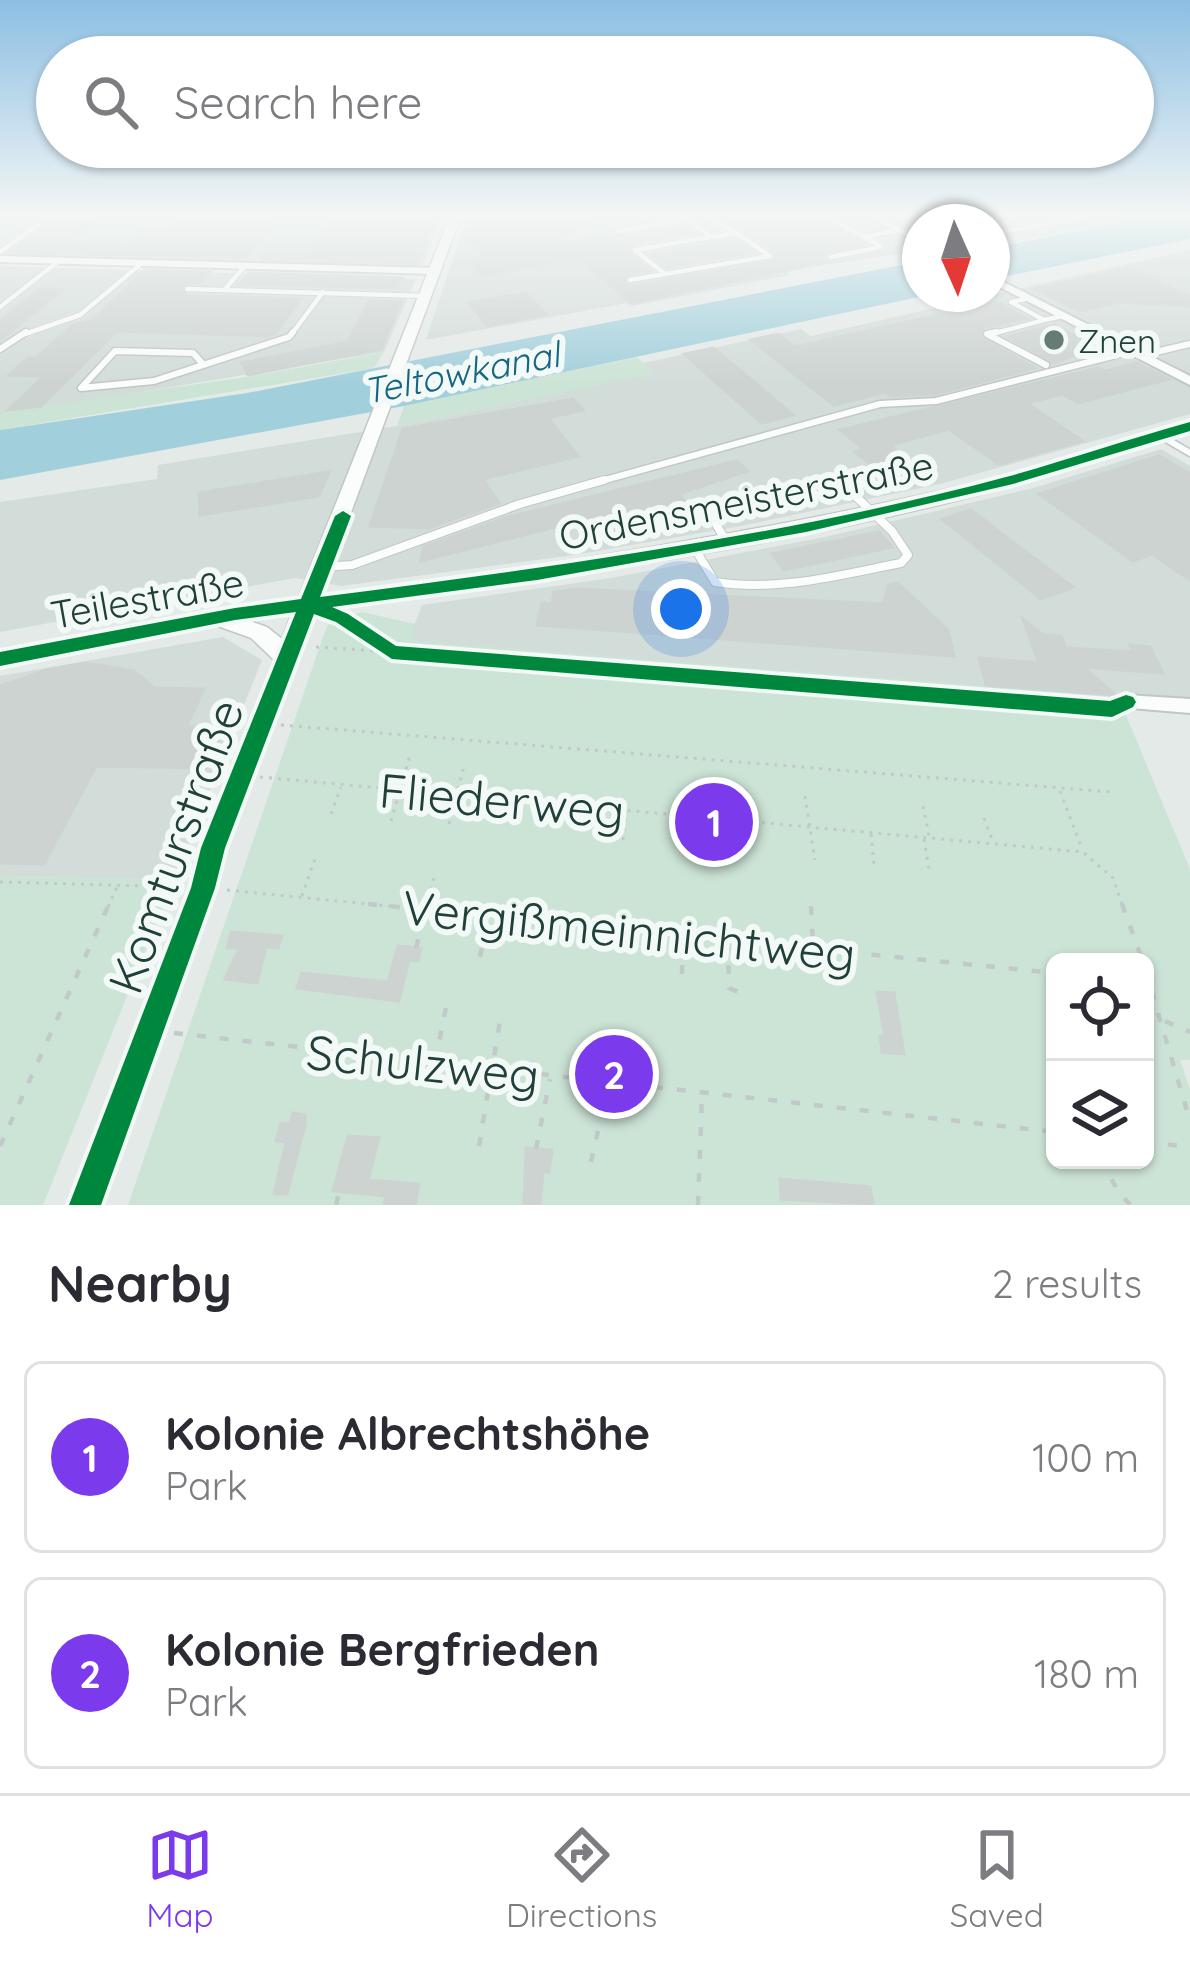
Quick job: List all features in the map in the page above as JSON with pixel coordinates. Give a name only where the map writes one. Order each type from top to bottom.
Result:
[{"type":"street","name":"Komturstraße","points":[[85,1205],[285,658],[435,272]]},
{"type":"street","points":[[1010,288],[1190,381]]},
{"type":"street","name":"Ordensmeisterstraße","points":[[307,604],[695,548],[874,513],[1008,481],[1190,426]]},
{"type":"street","name":"Teilestraße","points":[[0,659],[307,604]]},
{"type":"street","points":[[215,618],[259,630],[277,643],[285,658]]},
{"type":"street","points":[[1126,702],[1190,706]]},
{"type":"lane","points":[[0,307],[44,272]]},
{"type":"lane","points":[[0,349],[33,327],[80,315],[130,272]]},
{"type":"lane","points":[[224,290],[240,272]]},
{"type":"lane","points":[[630,280],[675,272]]},
{"type":"lane","points":[[187,289],[425,296]]},
{"type":"lane","points":[[202,363],[193,353],[115,351],[81,388],[154,381],[289,337],[322,292]]},
{"type":"lane","points":[[1030,298],[1012,302],[1044,320]]},
{"type":"lane","points":[[1046,365],[988,334],[1064,316]]},
{"type":"lane","points":[[321,567],[352,565],[520,504],[880,404],[936,401],[1190,344]]},
{"type":"lane","points":[[1160,435],[1190,453]]},
{"type":"lane","points":[[695,548],[716,582],[727,584],[809,582],[907,560],[904,545],[848,489],[711,516],[728,542]]},
{"type":"path","points":[[316,647],[392,652]]},
{"type":"path","points":[[302,726],[1111,792]]},
{"type":"path","points":[[391,821],[411,752]]},
{"type":"path","points":[[448,824],[464,766]]},
{"type":"path","points":[[686,845],[690,785]]},
{"type":"path","points":[[331,814],[342,786]]},
{"type":"path","points":[[746,789],[747,821]]},
{"type":"path","points":[[1060,789],[1083,852],[1113,878],[1139,953]]},
{"type":"path","points":[[806,796],[815,860]]},
{"type":"path","points":[[923,806],[928,869]]},
{"type":"path","points":[[623,840],[626,810]]},
{"type":"path","points":[[984,818],[993,843]]},
{"type":"path","points":[[871,832],[874,864]]},
{"type":"path","points":[[302,897],[314,861],[319,860]]},
{"type":"path","points":[[416,948],[435,874]]},
{"type":"path","points":[[0,1146],[118,885]]},
{"type":"path","points":[[811,906],[813,949]]},
{"type":"path","points":[[480,957],[488,916]]},
{"type":"path","points":[[682,974],[683,936]]},
{"type":"path","points":[[728,940],[729,988],[745,995]]},
{"type":"path","points":[[1154,996],[1165,1021],[1168,1058],[1190,1121]]},
{"type":"path","points":[[434,1064],[446,1007]]},
{"type":"path","points":[[478,1146],[501,1015]]},
{"type":"path","points":[[1165,1021],[1190,1032]]},
{"type":"path","points":[[536,1149],[550,1078]]},
{"type":"path","points":[[591,1162],[608,1084]]},
{"type":"path","points":[[698,1205],[702,1094]]},
{"type":"path","points":[[1154,1143],[1190,1147]]},
{"type":"path","points":[[1107,1169],[1113,1190],[1131,1205]]},
{"type":"path","points":[[336,1205],[339,1192]]},
{"type":"shaded area","points":[[0,272],[416,279],[384,352],[0,415]]},
{"type":"shaded area","points":[[449,272],[790,275],[632,306],[627,303],[426,340]]},
{"type":"shaded area","points":[[1092,272],[1190,272],[1190,414],[940,484],[741,526],[574,555],[341,586],[295,578],[0,632],[0,502],[157,479],[158,465],[397,426],[652,374],[643,363],[801,329],[811,336],[917,312],[1010,312],[1010,291]]},
{"type":"shaded area","points":[[1161,449],[1190,466],[1190,702],[408,641],[422,605],[611,578],[825,537],[1030,489]]},
{"type":"shaded area","points":[[223,637],[262,660],[174,879],[0,877],[0,676]]},
{"type":"green space","points":[[384,352],[374,368],[0,430],[0,415],[5,411],[247,377]]},
{"type":"green space","points":[[637,357],[653,374],[397,426],[404,406]]},
{"type":"green space","points":[[362,612],[415,624],[410,641],[1118,696],[1190,869],[1190,1060],[1180,1060],[1190,1089],[1190,1205],[128,1205],[328,625]]},
{"type":"green space","points":[[0,877],[174,879],[43,1205],[0,1205]]},
{"type":"water","name":"Teltowkanal","points":[[865,272],[902,272],[902,301],[404,406],[0,480],[0,430],[247,393]]},
{"type":"building","points":[[142,272],[210,272],[200,283],[182,285],[186,296],[301,299],[276,333],[268,336],[117,331],[41,406],[8,410],[44,376],[9,375],[73,325],[92,321]]},
{"type":"building","points":[[595,272],[640,272],[625,276],[624,283],[630,287],[710,272],[778,272],[630,303]]},
{"type":"building","points":[[1113,272],[1135,272],[1190,297],[1190,306],[1120,302],[1079,311],[1035,289]]},
{"type":"building","points":[[249,273],[402,278],[396,288],[240,284]]},
{"type":"building","points":[[40,289],[62,290],[0,340],[0,321]]},
{"type":"building","points":[[525,293],[546,314],[488,326],[469,303]]},
{"type":"building","points":[[369,301],[401,302],[381,349],[248,375],[242,363],[348,342]]},
{"type":"building","points":[[1010,309],[1026,318],[984,327],[980,337],[1035,368],[935,394],[891,396],[885,392],[834,405],[751,340],[778,334],[795,347],[952,312]]},
{"type":"building","name":"Znen","points":[[1054,325],[1097,347],[1053,363],[1008,337]]},
{"type":"building","points":[[713,348],[793,415],[762,423],[684,354]]},
{"type":"building","points":[[1137,363],[1169,379],[1078,403],[1063,394],[1027,403],[1082,441],[999,464],[949,429],[889,445],[934,480],[910,486],[884,465],[875,468],[855,452],[864,449],[840,430],[1098,368],[1105,371]]},
{"type":"building","points":[[573,399],[583,410],[548,418],[578,456],[483,479],[499,503],[429,528],[370,526],[403,429]]},
{"type":"building","points":[[1159,456],[1190,474],[1190,580],[1152,554],[1133,561],[1039,494]]},
{"type":"building","points":[[737,461],[748,471],[678,494],[685,501],[666,506],[686,529],[631,538],[611,513],[421,561],[424,547],[508,517]]},
{"type":"building","points":[[329,472],[319,496],[200,515],[199,493]]},
{"type":"building","points":[[971,510],[1073,587],[1041,599],[942,519]]},
{"type":"building","points":[[879,532],[892,547],[784,570],[772,554]]},
{"type":"building","points":[[898,583],[948,630],[954,656],[537,625],[542,603],[552,604],[554,592],[578,589],[883,604],[889,585]]},
{"type":"building","points":[[1023,619],[1043,635],[1061,636],[1066,648],[1133,652],[1130,645],[1150,647],[1163,673],[1083,667],[1115,695],[986,685],[979,658],[1039,663]]},
{"type":"building","points":[[85,663],[134,671],[154,688],[204,689],[186,727],[209,727],[204,739],[219,739],[206,768],[96,766],[44,864],[0,863],[0,686]]},
{"type":"building","points":[[231,932],[282,936],[278,948],[266,947],[257,983],[225,979],[239,948],[227,948]]},
{"type":"building","points":[[398,946],[421,948],[418,961],[409,960],[399,1001],[297,988],[302,973],[388,982]]},
{"type":"building","points":[[877,992],[894,993],[904,1054],[882,1052],[880,1036],[885,1037]]},
{"type":"building","points":[[293,1113],[305,1115],[305,1125],[287,1194],[274,1194],[286,1142],[276,1141],[281,1123],[290,1124]]},
{"type":"building","points":[[348,1136],[379,1138],[368,1180],[419,1184],[415,1205],[384,1205],[386,1196],[333,1191]]},
{"type":"building","points":[[526,1148],[552,1150],[549,1172],[543,1172],[540,1205],[524,1205]]},
{"type":"building","points":[[780,1179],[870,1187],[873,1204],[781,1199]]},
{"type":"cycle path","points":[[0,659],[235,614],[537,574],[806,527],[1008,481],[1190,426]]},
{"type":"cycle path","points":[[85,1205],[203,888],[213,848],[343,516]]},
{"type":"cycle path","points":[[312,606],[342,618],[392,652],[1112,709],[1126,702]]},
{"type":"place","name":"Znen","points":[[1054,340]]},
{"type":"place","name":"Kolonie Albrechtshöhe","points":[[714,822]]},
{"type":"place","name":"Kolonie Bergfrieden","points":[[614,1074]]}]
